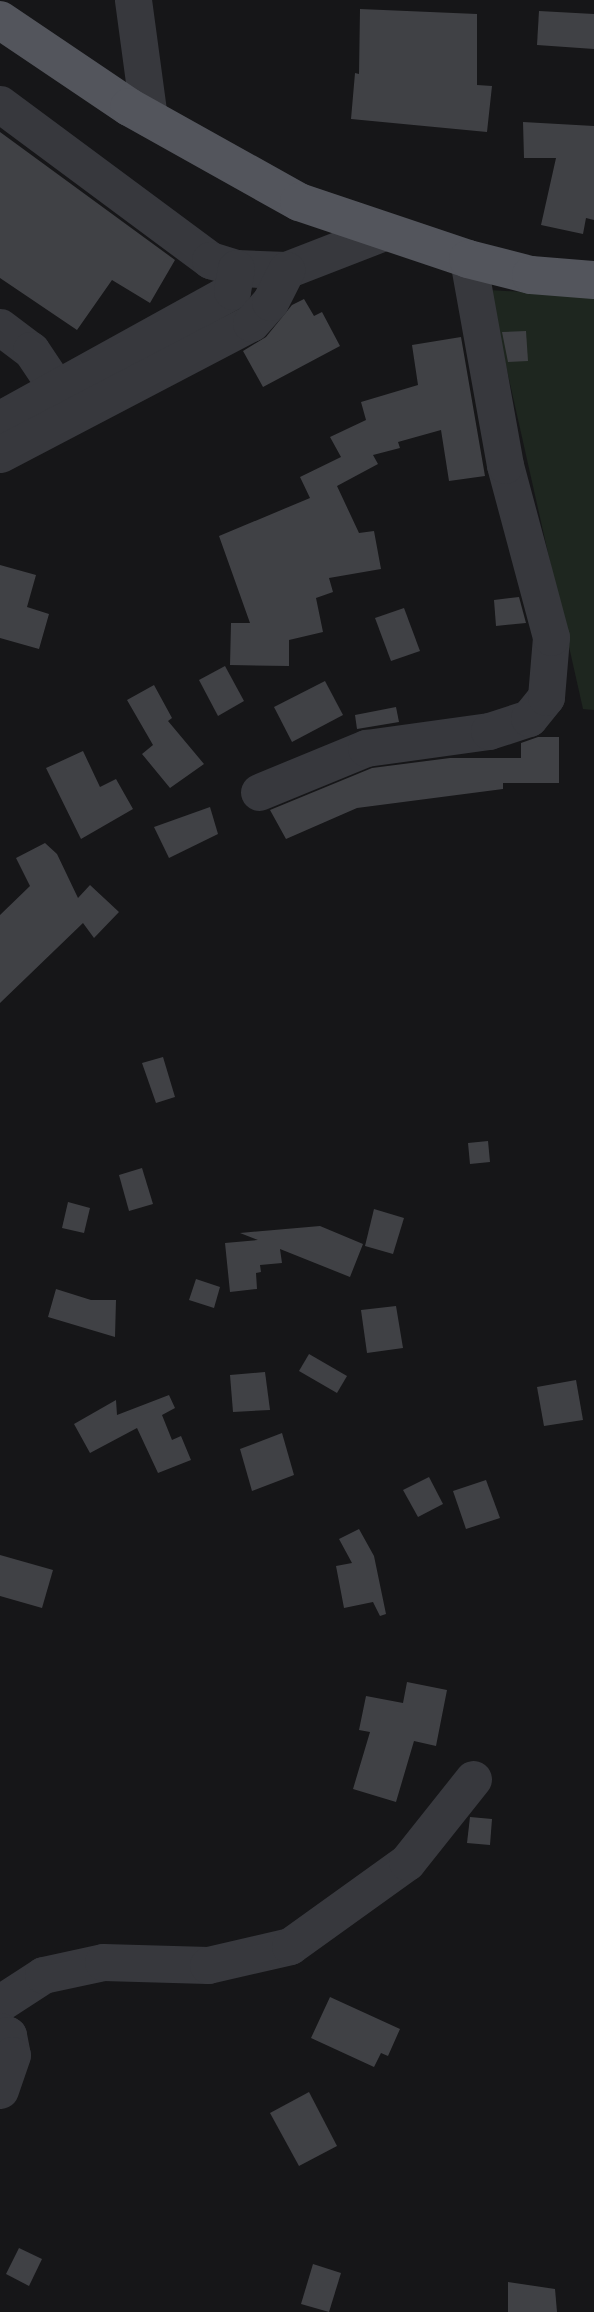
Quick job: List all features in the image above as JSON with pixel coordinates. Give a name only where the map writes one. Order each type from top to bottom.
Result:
[{"type":"main road","points":[[0,20],[149,118],[299,202],[468,259],[531,275],[594,280]]},
{"type":"street","points":[[133,0],[149,118]]},
{"type":"street","points":[[0,104],[210,260],[236,268],[286,270],[384,232]]},
{"type":"street","points":[[259,792],[366,748],[489,731],[529,718],[546,697],[551,637],[505,466],[468,259]]},
{"type":"street","points":[[236,268],[270,302]]},
{"type":"street","points":[[0,419],[232,291],[236,268]]},
{"type":"street","points":[[0,454],[251,323],[270,302],[286,270]]},
{"type":"street","points":[[0,327],[31,350],[57,389]]},
{"type":"street","points":[[0,2003],[43,1975],[103,1962],[208,1965],[290,1946],[407,1862],[473,1779]]},
{"type":"street","points":[[0,2031],[8,2035],[12,2055],[0,2090]]},
{"type":"shaded area","points":[[489,290],[594,296],[594,710],[583,709]]},
{"type":"building","points":[[360,9],[477,14],[477,85],[492,86],[487,132],[351,119],[355,73],[359,74]]},
{"type":"building","points":[[539,11],[594,14],[594,49],[537,45]]},
{"type":"building","points":[[523,122],[594,126],[594,220],[586,218],[583,234],[541,225],[556,158],[524,158]]},
{"type":"building","points":[[0,132],[175,260],[150,303],[112,280],[77,330],[0,278]]},
{"type":"building","points":[[304,299],[314,316],[322,312],[340,346],[263,387],[243,351],[266,337],[292,305]]},
{"type":"building","points":[[526,331],[528,361],[508,362],[502,332]]},
{"type":"building","points":[[461,337],[485,476],[449,481],[441,430],[398,442],[400,448],[373,455],[378,464],[337,486],[359,533],[374,531],[381,569],[329,578],[333,592],[316,598],[323,632],[289,640],[289,666],[230,665],[231,623],[250,623],[219,536],[310,498],[300,477],[341,457],[330,437],[366,420],[361,402],[418,385],[412,345]]},
{"type":"building","points":[[0,565],[36,575],[27,607],[49,614],[39,649],[0,638]]},
{"type":"building","points":[[519,597],[526,623],[496,626],[494,600]]},
{"type":"building","points":[[404,608],[420,651],[391,661],[375,618]]},
{"type":"building","points":[[225,666],[244,701],[218,716],[199,680]]},
{"type":"building","points":[[325,681],[343,715],[292,742],[274,707]]},
{"type":"building","points":[[154,685],[172,718],[168,721],[204,764],[170,788],[142,754],[153,745],[127,700]]},
{"type":"building","points":[[396,707],[399,722],[357,729],[355,715]]},
{"type":"building","points":[[538,737],[559,737],[559,783],[503,783],[503,789],[357,808],[286,839],[270,810],[372,768],[450,758],[521,758],[521,743]]},
{"type":"building","points":[[83,751],[100,787],[116,779],[133,809],[81,839],[46,768]]},
{"type":"building","points":[[210,807],[218,834],[169,858],[154,827]]},
{"type":"building","points":[[45,843],[57,854],[78,898],[90,885],[119,912],[94,938],[83,923],[0,1003],[0,915],[30,886],[16,858]]},
{"type":"building","points":[[163,1057],[175,1097],[156,1103],[142,1063]]},
{"type":"building","points":[[488,1141],[490,1162],[470,1164],[468,1143]]},
{"type":"building","points":[[142,1168],[153,1204],[129,1211],[119,1175]]},
{"type":"building","points":[[68,1202],[90,1208],[84,1233],[62,1228]]},
{"type":"building","points":[[374,1209],[404,1218],[393,1254],[365,1246]]},
{"type":"building","points":[[320,1226],[363,1244],[350,1277],[280,1249],[282,1263],[260,1265],[261,1272],[256,1273],[257,1289],[230,1292],[225,1243],[258,1240],[240,1233]]},
{"type":"building","points":[[196,1279],[220,1287],[214,1308],[189,1300]]},
{"type":"building","points":[[56,1289],[91,1300],[116,1300],[115,1337],[48,1317]]},
{"type":"building","points":[[396,1306],[403,1348],[367,1353],[361,1310]]},
{"type":"building","points":[[309,1354],[347,1376],[337,1393],[299,1371]]},
{"type":"building","points":[[265,1372],[270,1410],[233,1412],[230,1375]]},
{"type":"building","points":[[576,1380],[583,1420],[544,1426],[537,1387]]},
{"type":"building","points":[[169,1395],[175,1408],[162,1415],[172,1440],[181,1436],[191,1460],[158,1473],[137,1428],[90,1453],[74,1424],[116,1400],[117,1415]]},
{"type":"building","points":[[282,1433],[294,1475],[252,1491],[240,1449]]},
{"type":"building","points":[[429,1477],[443,1504],[418,1517],[403,1490]]},
{"type":"building","points":[[486,1480],[500,1518],[466,1529],[453,1491]]},
{"type":"building","points":[[359,1529],[374,1556],[386,1614],[380,1616],[373,1602],[344,1608],[336,1566],[352,1563],[339,1539]]},
{"type":"building","points":[[0,1555],[53,1570],[42,1608],[0,1596]]},
{"type":"building","points":[[407,1682],[447,1690],[436,1746],[414,1741],[396,1802],[353,1789],[370,1732],[359,1730],[366,1696],[403,1703]]},
{"type":"building","points":[[470,1817],[492,1819],[490,1845],[467,1843]]},
{"type":"building","points":[[330,1997],[400,2029],[388,2056],[381,2053],[374,2067],[311,2038]]},
{"type":"building","points":[[309,2092],[337,2146],[299,2166],[270,2113]]},
{"type":"building","points":[[19,2248],[42,2259],[29,2286],[6,2274]]},
{"type":"building","points":[[313,2264],[341,2273],[329,2312],[301,2304]]},
{"type":"building","points":[[508,2282],[555,2289],[557,2312],[508,2312]]}]
